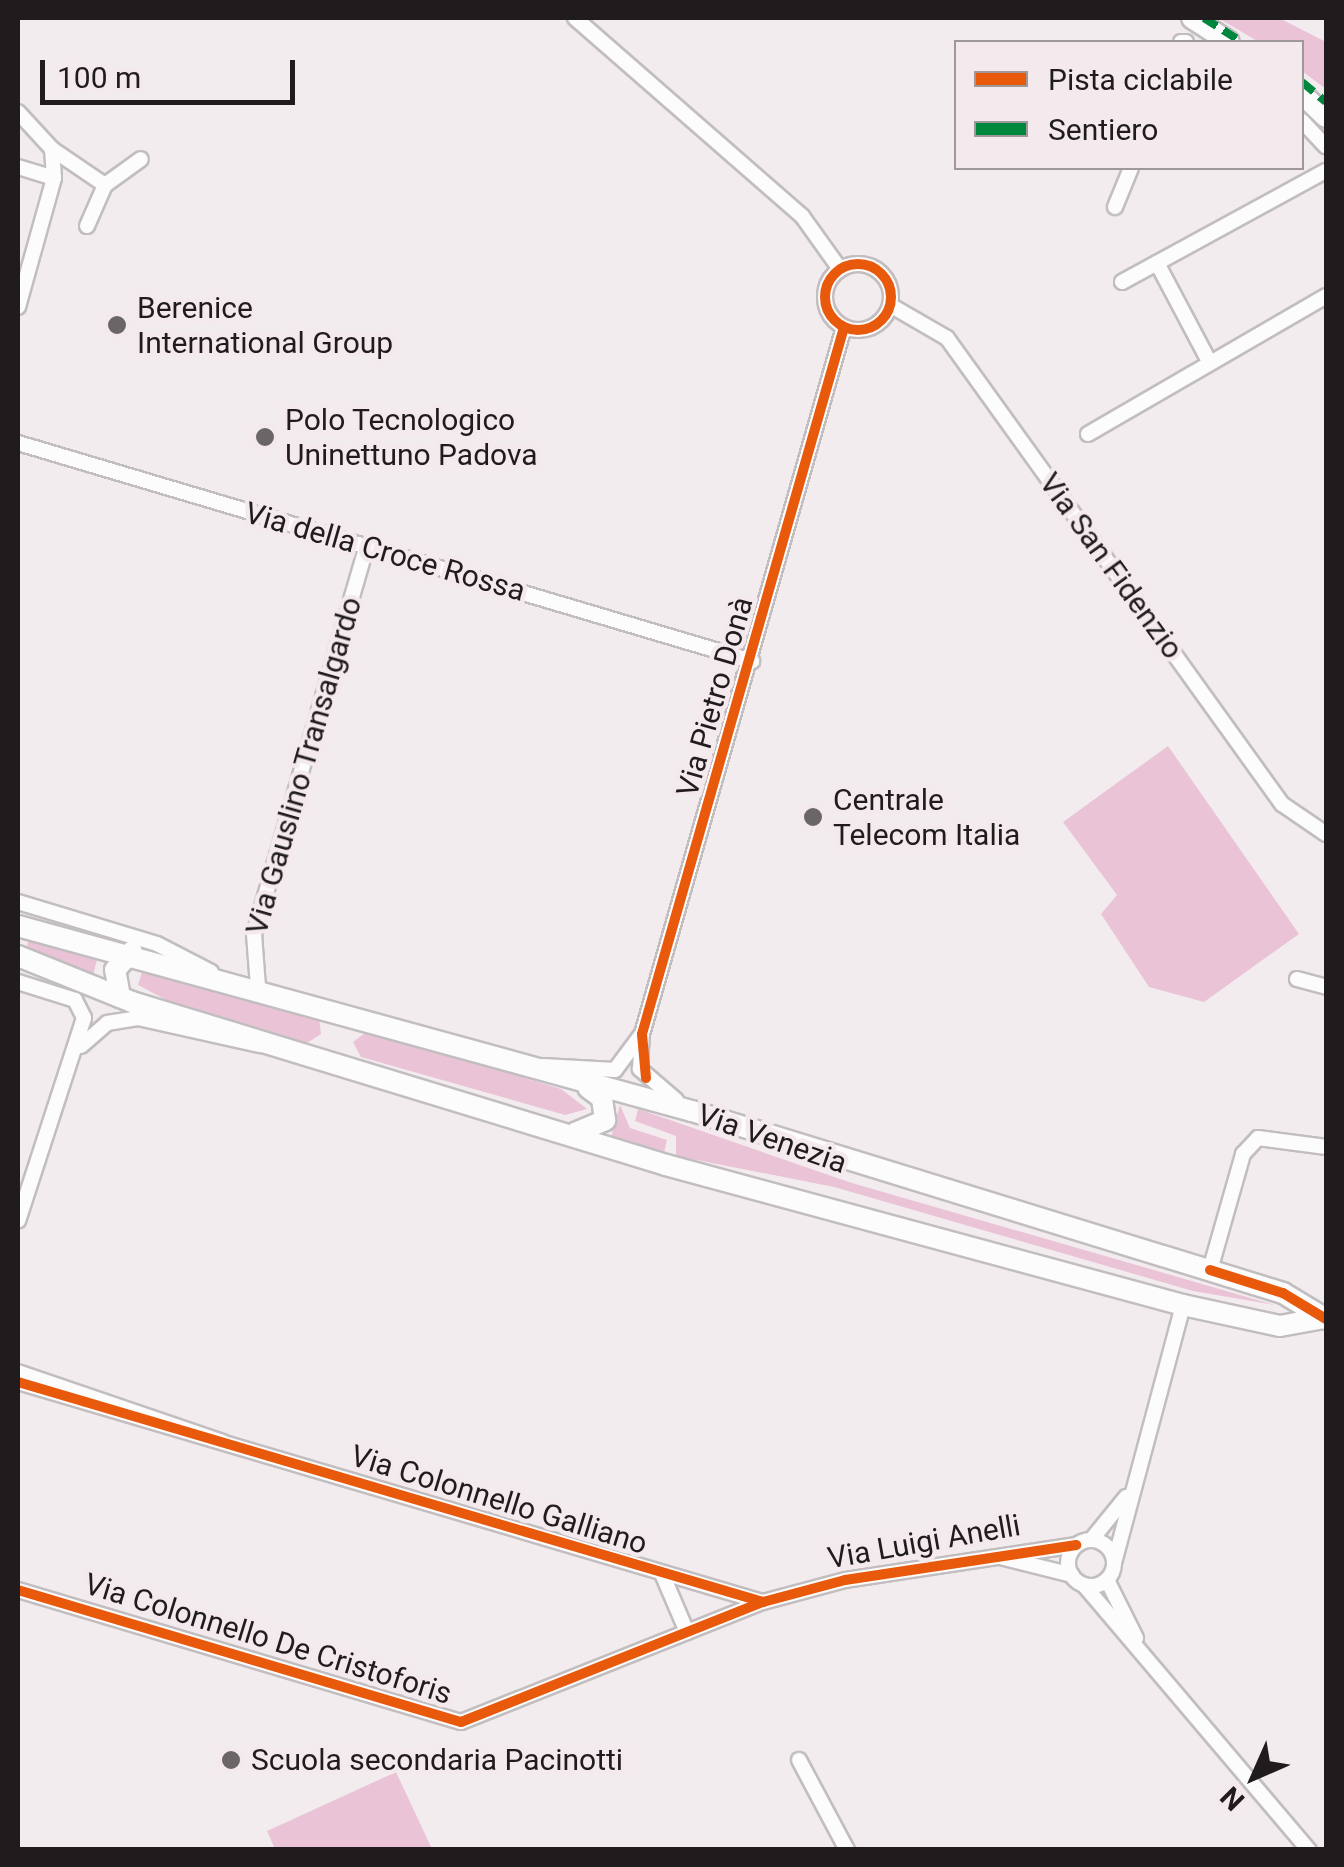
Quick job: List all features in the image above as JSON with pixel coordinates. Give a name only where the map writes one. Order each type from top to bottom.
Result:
[{"type":"main road","points":[[1192,18],[1226,40]]},
{"type":"main road","points":[[1304,96],[1326,117]]},
{"type":"main road","name":"Via Venezia","points":[[18,926],[132,951],[537,1066],[586,1086],[692,1110],[1283,1293],[1325,1319]]},
{"type":"main road","points":[[120,997],[115,970],[132,951]]},
{"type":"main road","name":"Via Venezia","points":[[18,956],[120,997],[273,1045],[1183,1305],[1280,1326],[1325,1319]]},
{"type":"main road","points":[[573,1133],[602,1126],[607,1114],[586,1086]]},
{"type":"street","points":[[575,18],[802,216],[840,269],[825,299],[844,327],[872,327],[890,305]]},
{"type":"street","points":[[18,112],[52,149],[105,186]]},
{"type":"street","points":[[1304,124],[1326,148]]},
{"type":"street","points":[[18,307],[54,178],[52,149]]},
{"type":"street","points":[[87,226],[105,186],[141,159]]},
{"type":"street","points":[[18,168],[54,178]]},
{"type":"street","points":[[1115,207],[1130,170]]},
{"type":"street","points":[[1122,282],[1326,170]]},
{"type":"street","points":[[1156,263],[1210,363]]},
{"type":"street","name":"Via San Fidenzio","points":[[840,269],[862,264],[882,274],[890,305],[947,338],[1282,804],[1326,834]]},
{"type":"street","points":[[1088,434],[1326,296]]},
{"type":"street","name":"Via Pietro Donà","points":[[692,1110],[646,1078],[642,1034],[752,661],[844,327]]},
{"type":"street","name":"Via della Croce Rossa","points":[[18,443],[752,661]]},
{"type":"street","name":"Via Gauslino Transalgardo","points":[[258,987],[254,934],[367,546]]},
{"type":"street","name":"Via Venezia","points":[[18,902],[157,944],[216,975]]},
{"type":"street","points":[[1296,979],[1326,987]]},
{"type":"street","points":[[18,982],[84,1007]]},
{"type":"street","points":[[18,1221],[80,1051],[84,984]]},
{"type":"street","name":"Via Venezia","points":[[80,1051],[121,1018],[239,1046],[273,1045]]},
{"type":"street","name":"Via Pietro Donà","points":[[537,1066],[604,1074],[642,1034]]},
{"type":"street","points":[[1210,1270],[1243,1154],[1258,1138],[1326,1147]]},
{"type":"street","points":[[1141,1647],[1107,1580],[1183,1305]]},
{"type":"street","name":"Via Colonnello Galliano","points":[[18,1372],[222,1442]]},
{"type":"street","name":"Via Colonnello Galliano","points":[[18,1382],[663,1576],[763,1602]]},
{"type":"street","points":[[1114,1563],[1092,1540],[1127,1497]]},
{"type":"street","name":"Via Luigi Anelli","points":[[725,1616],[763,1602],[1092,1540]]},
{"type":"street","points":[[1076,1545],[1078,1580],[1141,1647],[1310,1850]]},
{"type":"street","name":"Via Luigi Anelli","points":[[999,1557],[1078,1580]]},
{"type":"street","points":[[663,1576],[686,1632]]},
{"type":"street","points":[[1078,1580],[1107,1580]]},
{"type":"street","name":"Via Colonnello De Cristoforis","points":[[18,1590],[462,1722],[725,1616]]},
{"type":"street","points":[[799,1760],[846,1850]]},
{"type":"street","points":[[1296,1832],[1300,1850]]},
{"type":"shaded area","points":[[1218,18],[1279,18],[1326,42],[1326,89],[1304,72],[1304,40],[1256,40]]},
{"type":"shaded area","points":[[1168,746],[1299,934],[1204,1002],[1149,987],[1101,914],[1117,895],[1063,822]]},
{"type":"shaded area","points":[[28,940],[97,960],[93,975],[27,948]]},
{"type":"shaded area","points":[[143,969],[319,1018],[321,1034],[307,1043],[174,1004],[138,985]]},
{"type":"shaded area","points":[[369,1030],[561,1089],[587,1109],[565,1115],[361,1057],[353,1042]]},
{"type":"shaded area","points":[[620,1105],[630,1128],[667,1140],[664,1153],[611,1137]]},
{"type":"shaded area","points":[[638,1109],[852,1183],[1275,1305],[1193,1291],[834,1187],[676,1156],[676,1136],[635,1121]]},
{"type":"shaded area","points":[[396,1772],[432,1849],[275,1849],[267,1831]]},
{"type":"marked path","points":[[1204,18],[1239,40]]},
{"type":"marked path","points":[[1304,84],[1326,102]]},
{"type":"cycle path","points":[[858,264],[881,274],[891,297],[881,320],[858,330],[835,320],[825,297],[835,274],[858,264]]},
{"type":"cycle path","points":[[646,1078],[642,1034],[844,327]]},
{"type":"cycle path","points":[[1210,1270],[1283,1293],[1326,1319]]},
{"type":"cycle path","points":[[18,1382],[763,1602]]},
{"type":"cycle path","points":[[18,1590],[461,1722],[763,1602],[845,1580],[1076,1545]]},
{"type":"place","name":"Berenice International Group","points":[[117,325]]},
{"type":"place","name":"Polo Tecnologico Uninettuno Padova","points":[[265,437]]},
{"type":"place","name":"Centrale Telecom Italia","points":[[813,817]]},
{"type":"place","name":"Scuola secondaria Pacinotti","points":[[231,1760]]}]
